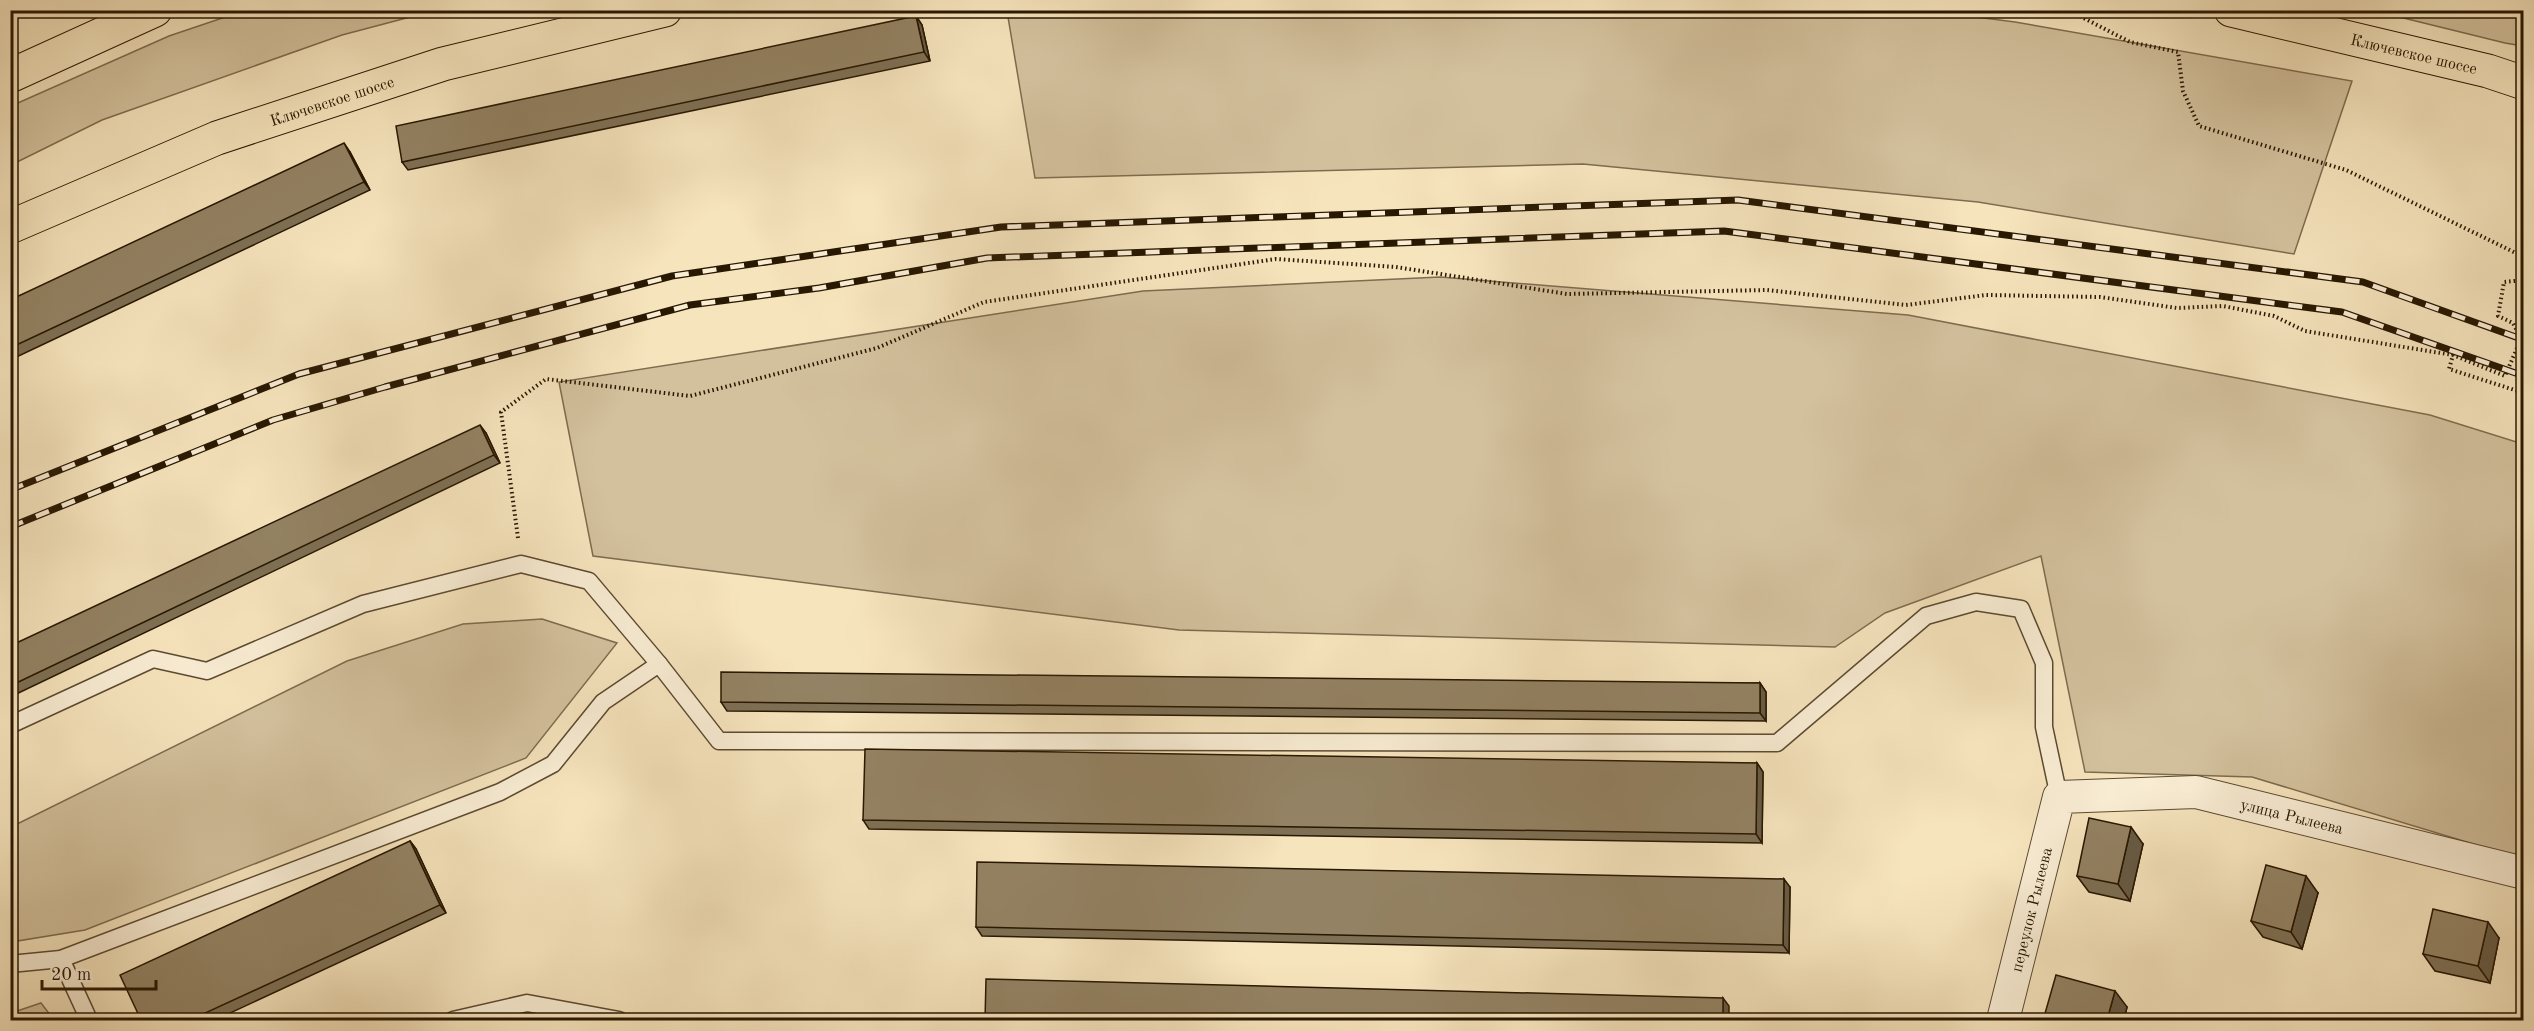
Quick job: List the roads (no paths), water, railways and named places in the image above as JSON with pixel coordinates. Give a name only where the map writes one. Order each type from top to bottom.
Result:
[{"type":"main road","points":[[10,76],[156,10]]},
{"type":"main road","name":"Ключевское шоссе","points":[[10,227],[217,138],[443,64],[665,10]]},
{"type":"main road","name":"Ключевское шоссе","points":[[2231,10],[2488,71],[2523,83]]},
{"type":"street","name":"улица Рылеева","points":[[2059,797],[2196,792],[2523,873]]},
{"type":"street","name":"переулок Рылеева","points":[[2003,1020],[2059,797]]},
{"type":"lane","points":[[10,725],[153,659],[207,671],[363,604],[521,564],[589,581],[659,664],[719,741],[1778,743],[1926,616],[1976,602],[2021,609],[2044,663],[2043,727],[2059,797]]},
{"type":"lane","points":[[10,964],[61,959],[500,792],[553,764],[603,702],[659,664]]},
{"type":"lane","points":[[61,959],[89,1020]]},
{"type":"lane","points":[[453,1020],[527,1003],[619,1020]]},
{"type":"railway","points":[[10,490],[299,374],[672,276],[1001,227],[1738,200],[2363,282],[2524,340]]},
{"type":"railway","points":[[10,527],[273,420],[385,387],[690,305],[819,288],[987,258],[1724,231],[2342,312],[2524,376]]}]
